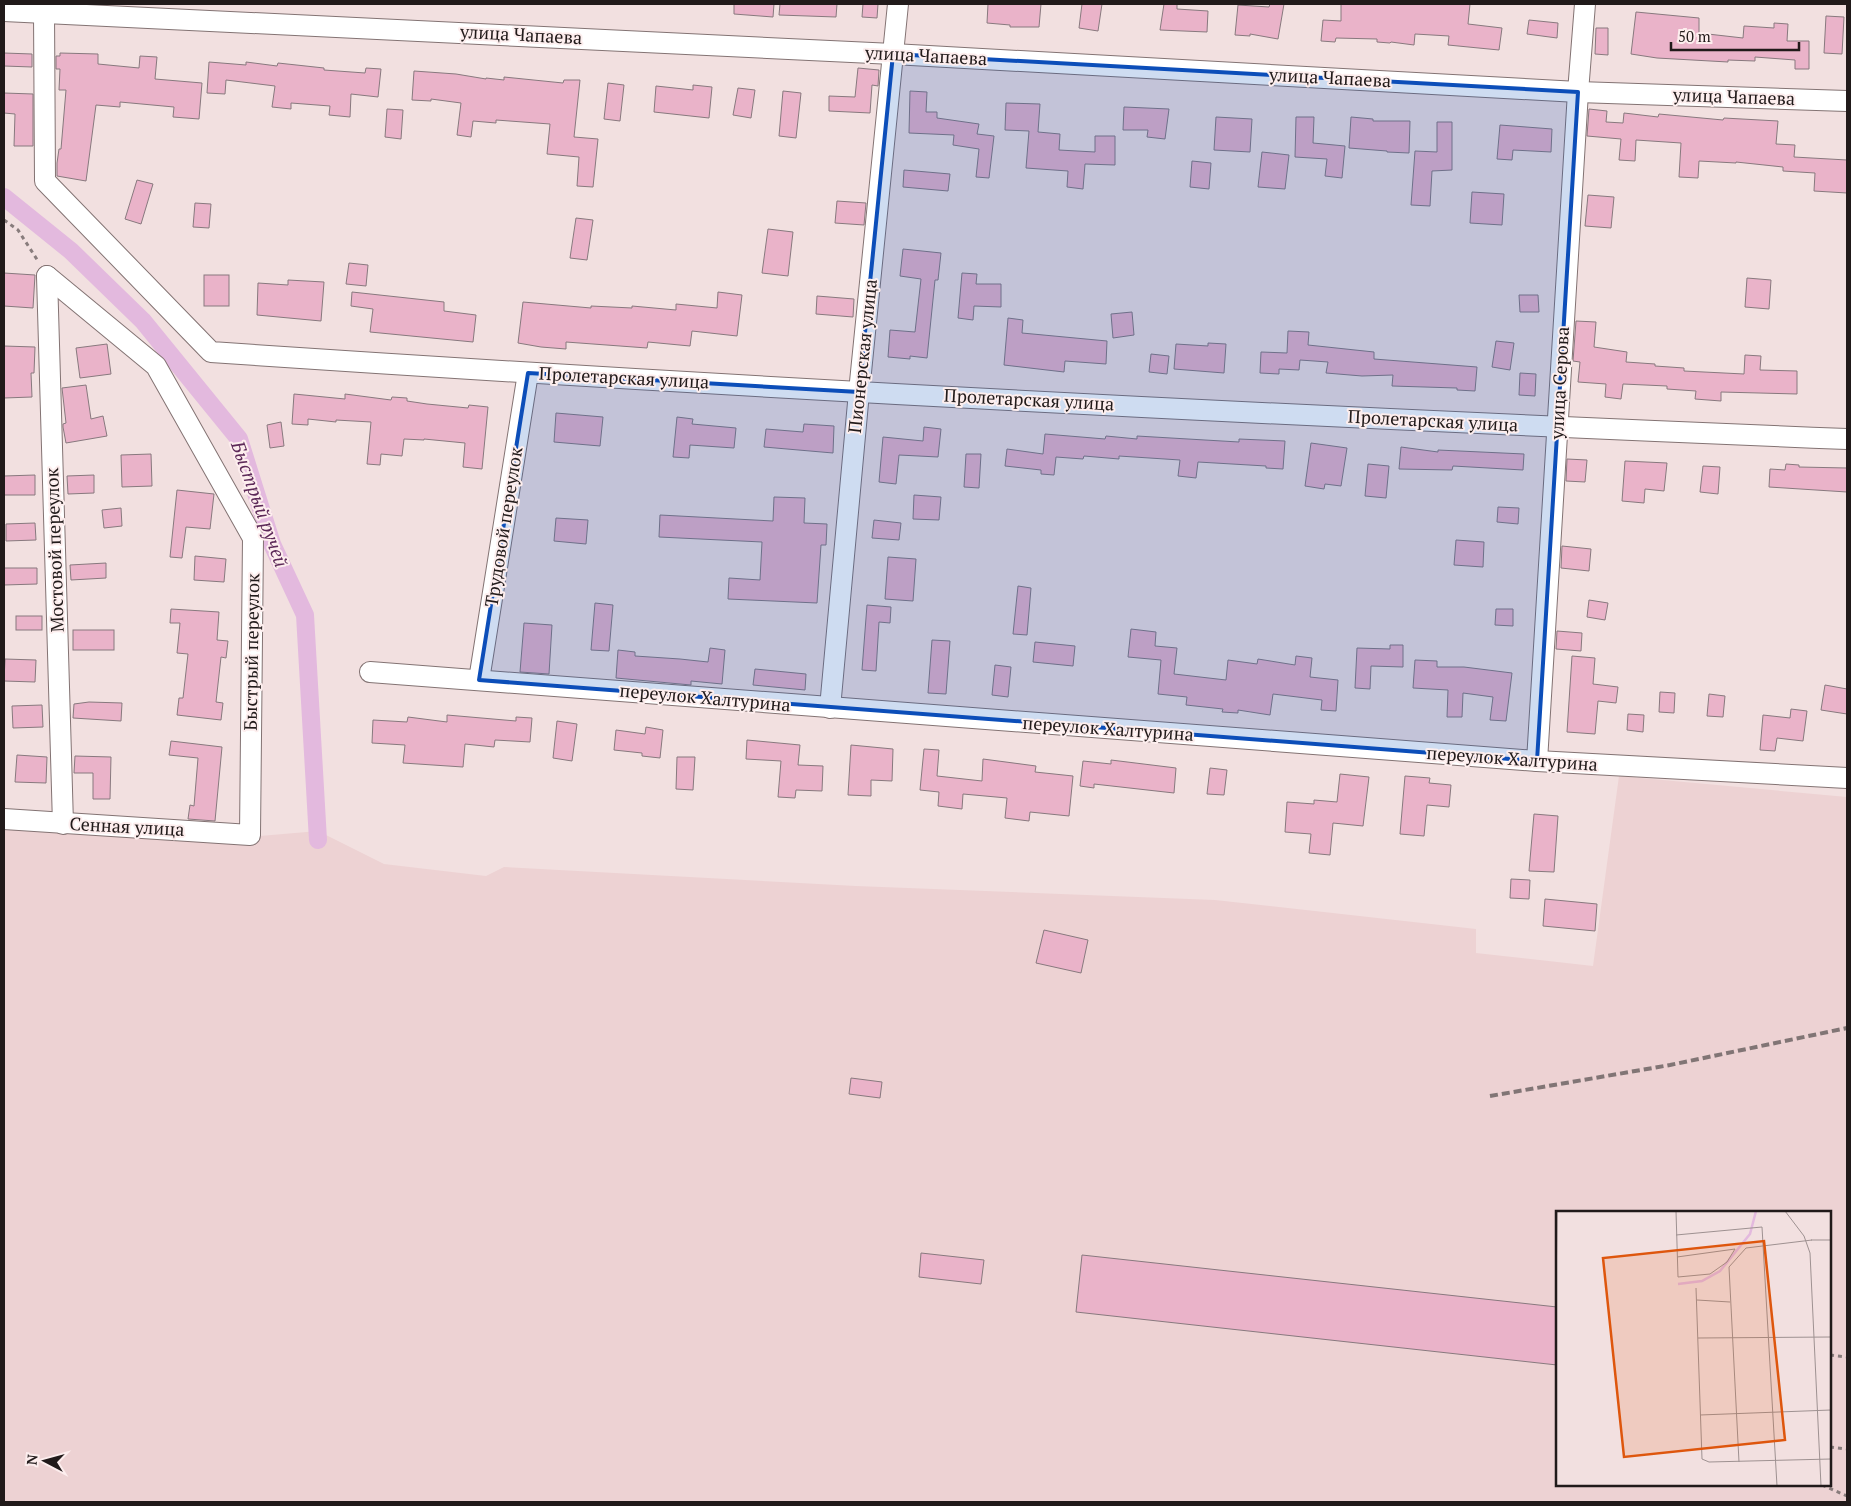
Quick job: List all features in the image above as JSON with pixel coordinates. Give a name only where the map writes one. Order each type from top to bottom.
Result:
[{"type":"street","name":"Пионерская улица","points":[[830,708],[859,392],[898,4]]},
{"type":"street","name":"улица Серова","points":[[1537,761],[1585,4]]},
{"type":"street","name":"улица Чапаева","points":[[4,11],[41,8],[1578,92],[1847,101]]},
{"type":"street","name":"Пролетарская улица","points":[[41,8],[45,181],[211,352],[859,392],[1557,427],[1847,438]]},
{"type":"street","name":"Мостовой переулок","points":[[47,276],[64,824]]},
{"type":"street","name":"Быстрый переулок","points":[[47,276],[156,366],[254,538],[250,834]]},
{"type":"street","name":"Трудовой переулок","points":[[479,680],[528,373]]},
{"type":"street","name":"переулок Халтурина","points":[[370,672],[1537,761],[1847,778]]},
{"type":"street","name":"Сенная улица","points":[[4,818],[64,824],[250,834]]},
{"type":"path","points":[[4,220],[18,230],[47,276]]},
{"type":"path","points":[[1831,1356],[1847,1357]]},
{"type":"path","points":[[1831,1447],[1847,1449]]},
{"type":"path","points":[[1824,1486],[1847,1496]]},
{"type":"highlighted area","points":[[893,54],[1578,92],[1537,761],[479,680],[528,373],[859,392]]},
{"type":"shaded area","points":[[1619,776],[1847,797],[1847,1502],[4,1502],[4,826],[238,838],[318,831],[384,864],[486,876],[504,867],[856,886],[1215,900],[1476,929],[1476,953],[1593,966]]},
{"type":"building","points":[[734,4],[774,4],[773,17],[734,14]]},
{"type":"building","points":[[780,4],[837,4],[836,17],[779,15]]},
{"type":"building","points":[[863,4],[878,4],[877,18],[862,17]]},
{"type":"building","points":[[988,4],[1041,4],[1039,27],[1010,27],[1010,25],[987,23]]},
{"type":"building","points":[[1082,4],[1102,4],[1098,31],[1079,28]]},
{"type":"building","points":[[1164,4],[1177,4],[1177,9],[1208,11],[1207,32],[1160,30]]},
{"type":"building","points":[[1270,4],[1284,4],[1278,39],[1250,34],[1250,36],[1235,35],[1238,5],[1269,7]]},
{"type":"building","points":[[1341,4],[1470,4],[1468,24],[1502,28],[1499,50],[1448,45],[1449,36],[1415,34],[1414,45],[1377,42],[1377,39],[1336,38],[1335,42],[1321,41],[1323,20],[1341,21]]},
{"type":"building","points":[[1636,12],[1699,18],[1699,33],[1743,38],[1744,26],[1774,28],[1774,23],[1788,24],[1787,41],[1809,41],[1809,69],[1795,69],[1795,60],[1755,57],[1755,61],[1728,60],[1728,62],[1657,58],[1631,54]]},
{"type":"building","points":[[1826,16],[1844,17],[1842,54],[1824,53]]},
{"type":"building","points":[[1529,20],[1558,23],[1557,38],[1527,34]]},
{"type":"building","points":[[1596,28],[1608,28],[1608,55],[1595,54]]},
{"type":"building","points":[[4,53],[32,54],[32,67],[4,66]]},
{"type":"building","points":[[60,53],[98,54],[98,64],[139,68],[140,56],[157,57],[155,79],[202,83],[199,119],[173,117],[174,107],[120,102],[120,107],[96,105],[86,181],[57,176],[66,90],[59,90],[60,69],[56,69],[56,56],[60,56]]},
{"type":"building","points":[[209,62],[246,65],[246,62],[277,66],[278,63],[324,68],[324,70],[365,73],[366,68],[381,69],[378,97],[351,94],[350,117],[329,115],[330,106],[291,103],[291,109],[272,107],[275,86],[226,80],[225,94],[207,93]]},
{"type":"building","points":[[858,68],[879,70],[878,86],[872,85],[870,113],[829,111],[829,96],[855,97]]},
{"type":"building","points":[[414,71],[504,80],[504,77],[563,83],[564,80],[580,80],[574,137],[598,139],[593,187],[577,186],[579,157],[547,154],[550,124],[496,120],[496,123],[473,121],[471,137],[457,135],[461,103],[431,99],[431,101],[412,100]]},
{"type":"building","points":[[608,83],[624,85],[620,121],[604,119]]},
{"type":"building","points":[[693,85],[712,87],[709,118],[654,112],[656,86],[693,90]]},
{"type":"building","points":[[738,88],[755,90],[751,118],[733,115]]},
{"type":"building","points":[[783,91],[801,93],[796,138],[779,136]]},
{"type":"building","points":[[910,91],[927,92],[926,112],[937,112],[937,118],[979,124],[977,134],[994,136],[989,178],[976,177],[979,149],[953,145],[954,135],[909,133]]},
{"type":"building","points":[[4,93],[33,94],[33,146],[14,146],[15,114],[4,113]]},
{"type":"building","points":[[1006,103],[1040,104],[1038,132],[1060,134],[1059,150],[1095,152],[1095,136],[1115,136],[1115,165],[1085,164],[1083,189],[1067,187],[1068,171],[1026,168],[1029,131],[1005,130]]},
{"type":"building","points":[[1124,107],[1169,109],[1165,139],[1147,137],[1148,130],[1123,130]]},
{"type":"building","points":[[387,109],[403,110],[401,139],[385,137]]},
{"type":"building","points":[[1589,109],[1607,111],[1606,122],[1623,123],[1624,113],[1658,117],[1659,114],[1723,120],[1724,118],[1778,121],[1776,144],[1795,145],[1794,157],[1847,160],[1847,193],[1814,191],[1815,173],[1783,171],[1783,167],[1736,162],[1699,161],[1698,178],[1679,177],[1681,143],[1636,140],[1635,161],[1619,160],[1621,139],[1587,136]]},
{"type":"building","points":[[1216,117],[1252,119],[1250,152],[1214,150]]},
{"type":"building","points":[[1296,117],[1314,117],[1313,143],[1345,146],[1342,178],[1325,176],[1327,159],[1295,157]]},
{"type":"building","points":[[1351,117],[1373,119],[1373,121],[1410,121],[1409,153],[1349,148]]},
{"type":"building","points":[[1437,122],[1452,122],[1452,170],[1432,171],[1430,206],[1411,205],[1415,151],[1437,152]]},
{"type":"building","points":[[1500,125],[1552,129],[1551,152],[1513,150],[1512,160],[1497,159]]},
{"type":"building","points":[[1262,152],[1289,155],[1285,189],[1258,187]]},
{"type":"building","points":[[1192,161],[1211,163],[1209,189],[1190,187]]},
{"type":"building","points":[[904,170],[950,174],[948,191],[903,187]]},
{"type":"building","points":[[137,180],[153,184],[141,224],[125,219]]},
{"type":"building","points":[[1472,192],[1504,194],[1502,225],[1470,223]]},
{"type":"building","points":[[1588,195],[1614,197],[1611,228],[1585,226]]},
{"type":"building","points":[[837,201],[866,203],[864,225],[835,223]]},
{"type":"building","points":[[195,203],[211,204],[209,228],[193,227]]},
{"type":"building","points":[[576,218],[593,220],[587,260],[570,258]]},
{"type":"building","points":[[768,229],[793,232],[788,276],[762,273]]},
{"type":"building","points":[[903,249],[941,253],[938,280],[935,280],[927,358],[910,356],[910,359],[888,357],[890,330],[915,332],[921,279],[900,276]]},
{"type":"building","points":[[349,263],[368,265],[366,286],[346,284]]},
{"type":"building","points":[[4,273],[35,275],[33,308],[4,306]]},
{"type":"building","points":[[962,273],[977,274],[976,284],[1001,284],[1001,307],[974,306],[973,320],[958,318]]},
{"type":"building","points":[[204,275],[229,275],[229,306],[204,306]]},
{"type":"building","points":[[1747,278],[1771,280],[1769,309],[1745,307]]},
{"type":"building","points":[[288,280],[324,282],[321,321],[257,315],[258,283],[288,285]]},
{"type":"building","points":[[352,292],[444,302],[444,311],[476,315],[473,342],[370,332],[373,309],[351,306]]},
{"type":"building","points":[[718,292],[742,295],[737,336],[692,331],[690,346],[648,342],[647,348],[566,342],[566,349],[518,343],[523,302],[591,308],[591,306],[632,308],[632,306],[676,310],[676,304],[717,308]]},
{"type":"building","points":[[1519,295],[1538,295],[1539,312],[1520,312]]},
{"type":"building","points":[[817,296],[854,299],[853,317],[816,314]]},
{"type":"building","points":[[1132,312],[1134,335],[1113,338],[1111,314]]},
{"type":"building","points":[[1008,318],[1023,320],[1022,333],[1107,341],[1106,364],[1065,361],[1064,372],[1004,365]]},
{"type":"building","points":[[1576,321],[1596,322],[1594,347],[1627,352],[1626,362],[1684,368],[1684,371],[1744,374],[1745,355],[1761,356],[1760,370],[1797,371],[1797,394],[1721,392],[1721,401],[1695,399],[1696,391],[1667,389],[1667,386],[1623,384],[1621,399],[1605,397],[1606,384],[1578,382],[1580,362],[1573,361]]},
{"type":"building","points":[[1288,331],[1309,332],[1308,345],[1374,352],[1374,359],[1477,367],[1475,391],[1457,390],[1457,388],[1392,386],[1393,375],[1362,376],[1326,373],[1328,362],[1300,360],[1299,370],[1279,369],[1279,374],[1260,373],[1261,352],[1287,353]]},
{"type":"building","points":[[1496,341],[1514,343],[1510,370],[1492,367]]},
{"type":"building","points":[[1208,343],[1226,344],[1224,373],[1174,369],[1176,344],[1208,346]]},
{"type":"building","points":[[107,344],[111,374],[80,378],[76,348]]},
{"type":"building","points":[[4,346],[35,347],[34,373],[31,373],[32,397],[4,398]]},
{"type":"building","points":[[1151,354],[1169,356],[1167,374],[1149,372]]},
{"type":"building","points":[[1520,373],[1536,374],[1535,396],[1519,395]]},
{"type":"building","points":[[86,385],[91,419],[103,416],[107,436],[66,443],[63,427],[63,424],[66,423],[62,388]]},
{"type":"building","points":[[294,394],[345,399],[345,394],[391,400],[392,397],[407,398],[407,401],[427,404],[468,408],[469,405],[488,407],[482,469],[463,467],[465,443],[424,439],[404,439],[402,456],[381,454],[380,465],[367,464],[371,422],[336,420],[336,422],[308,419],[308,425],[292,424]]},
{"type":"building","points":[[556,413],[603,417],[600,446],[554,442]]},
{"type":"building","points":[[677,417],[693,419],[692,424],[736,428],[734,448],[690,445],[689,458],[673,457]]},
{"type":"building","points":[[281,422],[284,446],[270,448],[267,425]]},
{"type":"building","points":[[804,424],[834,426],[833,453],[764,447],[766,429],[803,432]]},
{"type":"building","points":[[924,427],[941,429],[938,457],[899,455],[896,484],[879,482],[883,437],[923,441]]},
{"type":"building","points":[[1045,434],[1105,439],[1106,436],[1137,439],[1137,436],[1239,442],[1239,439],[1285,441],[1283,469],[1266,468],[1266,466],[1198,462],[1196,478],[1178,476],[1180,460],[1119,456],[1119,459],[1084,456],[1083,459],[1056,457],[1054,475],[1041,474],[1041,470],[1005,466],[1007,449],[1043,454]]},
{"type":"building","points":[[1311,443],[1347,448],[1341,486],[1325,484],[1324,489],[1305,486]]},
{"type":"building","points":[[1401,447],[1438,452],[1438,450],[1524,454],[1523,470],[1453,466],[1452,470],[1399,469]]},
{"type":"building","points":[[151,454],[152,486],[122,487],[121,455]]},
{"type":"building","points":[[966,454],[981,454],[979,488],[964,487]]},
{"type":"building","points":[[1567,459],[1587,460],[1585,482],[1566,481]]},
{"type":"building","points":[[1625,461],[1667,463],[1664,491],[1645,489],[1644,503],[1622,501]]},
{"type":"building","points":[[1368,464],[1389,466],[1386,498],[1365,496]]},
{"type":"building","points":[[1786,464],[1799,465],[1799,467],[1847,468],[1847,492],[1769,487],[1770,469],[1785,470]]},
{"type":"building","points":[[1703,466],[1720,467],[1718,494],[1700,492]]},
{"type":"building","points":[[35,475],[35,495],[4,495],[4,476]]},
{"type":"building","points":[[94,475],[94,493],[68,494],[67,476]]},
{"type":"building","points":[[177,490],[214,494],[210,529],[186,527],[182,558],[170,557]]},
{"type":"building","points":[[914,495],[941,497],[939,520],[913,519]]},
{"type":"building","points":[[774,497],[805,498],[804,523],[827,524],[826,545],[821,545],[817,603],[728,599],[729,578],[760,580],[762,542],[659,537],[660,515],[773,521]]},
{"type":"building","points":[[1498,507],[1519,508],[1518,524],[1497,522]]},
{"type":"building","points":[[121,508],[122,526],[104,528],[102,510]]},
{"type":"building","points":[[556,518],[588,520],[586,544],[554,541]]},
{"type":"building","points":[[874,520],[901,523],[899,540],[872,538]]},
{"type":"building","points":[[35,523],[36,540],[6,541],[6,524]]},
{"type":"building","points":[[1456,540],[1484,542],[1483,567],[1454,565]]},
{"type":"building","points":[[1562,546],[1591,549],[1589,571],[1561,568]]},
{"type":"building","points":[[195,556],[226,559],[224,582],[194,580]]},
{"type":"building","points":[[888,557],[916,559],[913,601],[885,599]]},
{"type":"building","points":[[106,563],[106,578],[71,580],[70,565]]},
{"type":"building","points":[[4,568],[37,568],[37,584],[4,585]]},
{"type":"building","points":[[1018,586],[1031,588],[1027,635],[1013,634]]},
{"type":"building","points":[[1589,600],[1608,603],[1605,620],[1587,617]]},
{"type":"building","points":[[595,603],[613,605],[609,651],[591,650]]},
{"type":"building","points":[[867,605],[891,607],[890,623],[879,622],[876,671],[862,670]]},
{"type":"building","points":[[171,609],[219,612],[217,640],[228,641],[226,658],[221,657],[216,702],[223,703],[221,720],[177,715],[179,698],[183,698],[188,654],[177,653],[180,623],[170,623]]},
{"type":"building","points":[[1496,609],[1513,609],[1513,626],[1495,625]]},
{"type":"building","points":[[16,616],[42,616],[42,630],[16,630]]},
{"type":"building","points":[[524,623],[552,625],[549,674],[520,672]]},
{"type":"building","points":[[1131,629],[1156,632],[1155,646],[1177,648],[1174,674],[1226,680],[1228,660],[1257,664],[1258,659],[1295,665],[1296,656],[1312,658],[1310,677],[1338,680],[1336,711],[1321,710],[1322,700],[1273,694],[1270,715],[1238,710],[1238,713],[1222,712],[1223,709],[1186,705],[1187,697],[1158,694],[1161,660],[1128,657]]},
{"type":"building","points":[[73,630],[114,630],[114,650],[73,650]]},
{"type":"building","points":[[1557,631],[1582,633],[1581,651],[1556,649]]},
{"type":"building","points":[[932,640],[950,641],[946,694],[928,693]]},
{"type":"building","points":[[1035,642],[1075,646],[1073,666],[1033,662]]},
{"type":"building","points":[[1390,645],[1403,645],[1403,667],[1371,666],[1370,689],[1355,688],[1357,648],[1390,649]]},
{"type":"building","points":[[710,648],[725,650],[722,684],[691,681],[691,685],[616,678],[618,650],[635,652],[635,656],[708,662]]},
{"type":"building","points":[[1572,656],[1595,658],[1593,684],[1618,687],[1616,703],[1598,701],[1595,734],[1567,732]]},
{"type":"building","points":[[5,659],[36,660],[35,682],[4,681]]},
{"type":"building","points":[[1415,660],[1437,661],[1437,667],[1464,667],[1512,673],[1506,721],[1490,720],[1493,697],[1463,693],[1462,717],[1447,717],[1448,690],[1413,688]]},
{"type":"building","points":[[995,665],[1011,667],[1008,697],[992,695]]},
{"type":"building","points":[[755,669],[806,674],[805,690],[753,685]]},
{"type":"building","points":[[1825,685],[1847,689],[1847,714],[1821,710]]},
{"type":"building","points":[[1660,692],[1675,693],[1674,713],[1659,712]]},
{"type":"building","points":[[1709,694],[1725,696],[1723,717],[1707,716]]},
{"type":"building","points":[[89,702],[122,703],[121,721],[73,718],[74,704]]},
{"type":"building","points":[[42,705],[43,727],[13,728],[12,706]]},
{"type":"building","points":[[1791,709],[1807,711],[1803,741],[1777,738],[1775,751],[1760,750],[1763,715],[1790,718]]},
{"type":"building","points":[[1628,714],[1644,715],[1643,732],[1627,730]]},
{"type":"building","points":[[447,715],[516,721],[516,717],[532,718],[530,742],[495,740],[494,747],[465,744],[463,767],[403,763],[405,745],[372,743],[373,720],[407,722],[408,717],[447,722]]},
{"type":"building","points":[[557,721],[577,724],[572,761],[553,758]]},
{"type":"building","points":[[646,727],[663,730],[660,758],[642,756],[642,753],[614,750],[616,730],[645,734]]},
{"type":"building","points":[[747,740],[800,745],[798,765],[823,766],[822,791],[796,790],[795,798],[778,797],[781,761],[746,759]]},
{"type":"building","points":[[171,741],[222,747],[215,821],[188,819],[190,805],[194,806],[198,758],[169,755]]},
{"type":"building","points":[[851,745],[893,749],[892,781],[871,780],[871,796],[848,795]]},
{"type":"building","points":[[924,749],[939,750],[937,776],[982,781],[983,759],[1036,766],[1035,772],[1073,776],[1069,816],[1030,812],[1029,821],[1005,818],[1007,798],[963,794],[962,809],[938,806],[939,792],[920,790]]},
{"type":"building","points":[[17,755],[47,757],[46,783],[15,782]]},
{"type":"building","points":[[75,756],[111,757],[110,799],[93,799],[93,773],[74,773]]},
{"type":"building","points":[[677,757],[695,757],[693,790],[676,789]]},
{"type":"building","points":[[1111,760],[1176,768],[1174,793],[1094,784],[1094,788],[1080,786],[1083,761],[1111,764]]},
{"type":"building","points":[[1210,768],[1227,770],[1224,795],[1207,794]]},
{"type":"building","points":[[1340,774],[1369,777],[1363,826],[1333,823],[1330,855],[1309,853],[1311,834],[1285,832],[1287,802],[1314,804],[1314,800],[1337,802]]},
{"type":"building","points":[[1405,776],[1430,778],[1429,783],[1451,785],[1449,807],[1427,805],[1424,836],[1400,834]]},
{"type":"building","points":[[1534,814],[1558,816],[1554,872],[1529,871]]},
{"type":"building","points":[[1511,879],[1530,880],[1529,899],[1510,898]]},
{"type":"building","points":[[1545,899],[1597,904],[1595,931],[1543,926]]},
{"type":"building","points":[[1044,930],[1088,940],[1081,973],[1036,963]]},
{"type":"building","points":[[851,1078],[882,1082],[880,1098],[849,1094]]},
{"type":"building","points":[[921,1253],[984,1260],[981,1284],[919,1277]]},
{"type":"building","points":[[1082,1255],[1556,1307],[1556,1365],[1076,1312]]},
{"type":"waterway","name":"Быстрый ручей","points":[[4,197],[71,251],[143,321],[239,439],[272,544],[305,615],[318,840]]},
{"type":"railway","points":[[1490,1096],[1670,1065],[1847,1028]]}]
